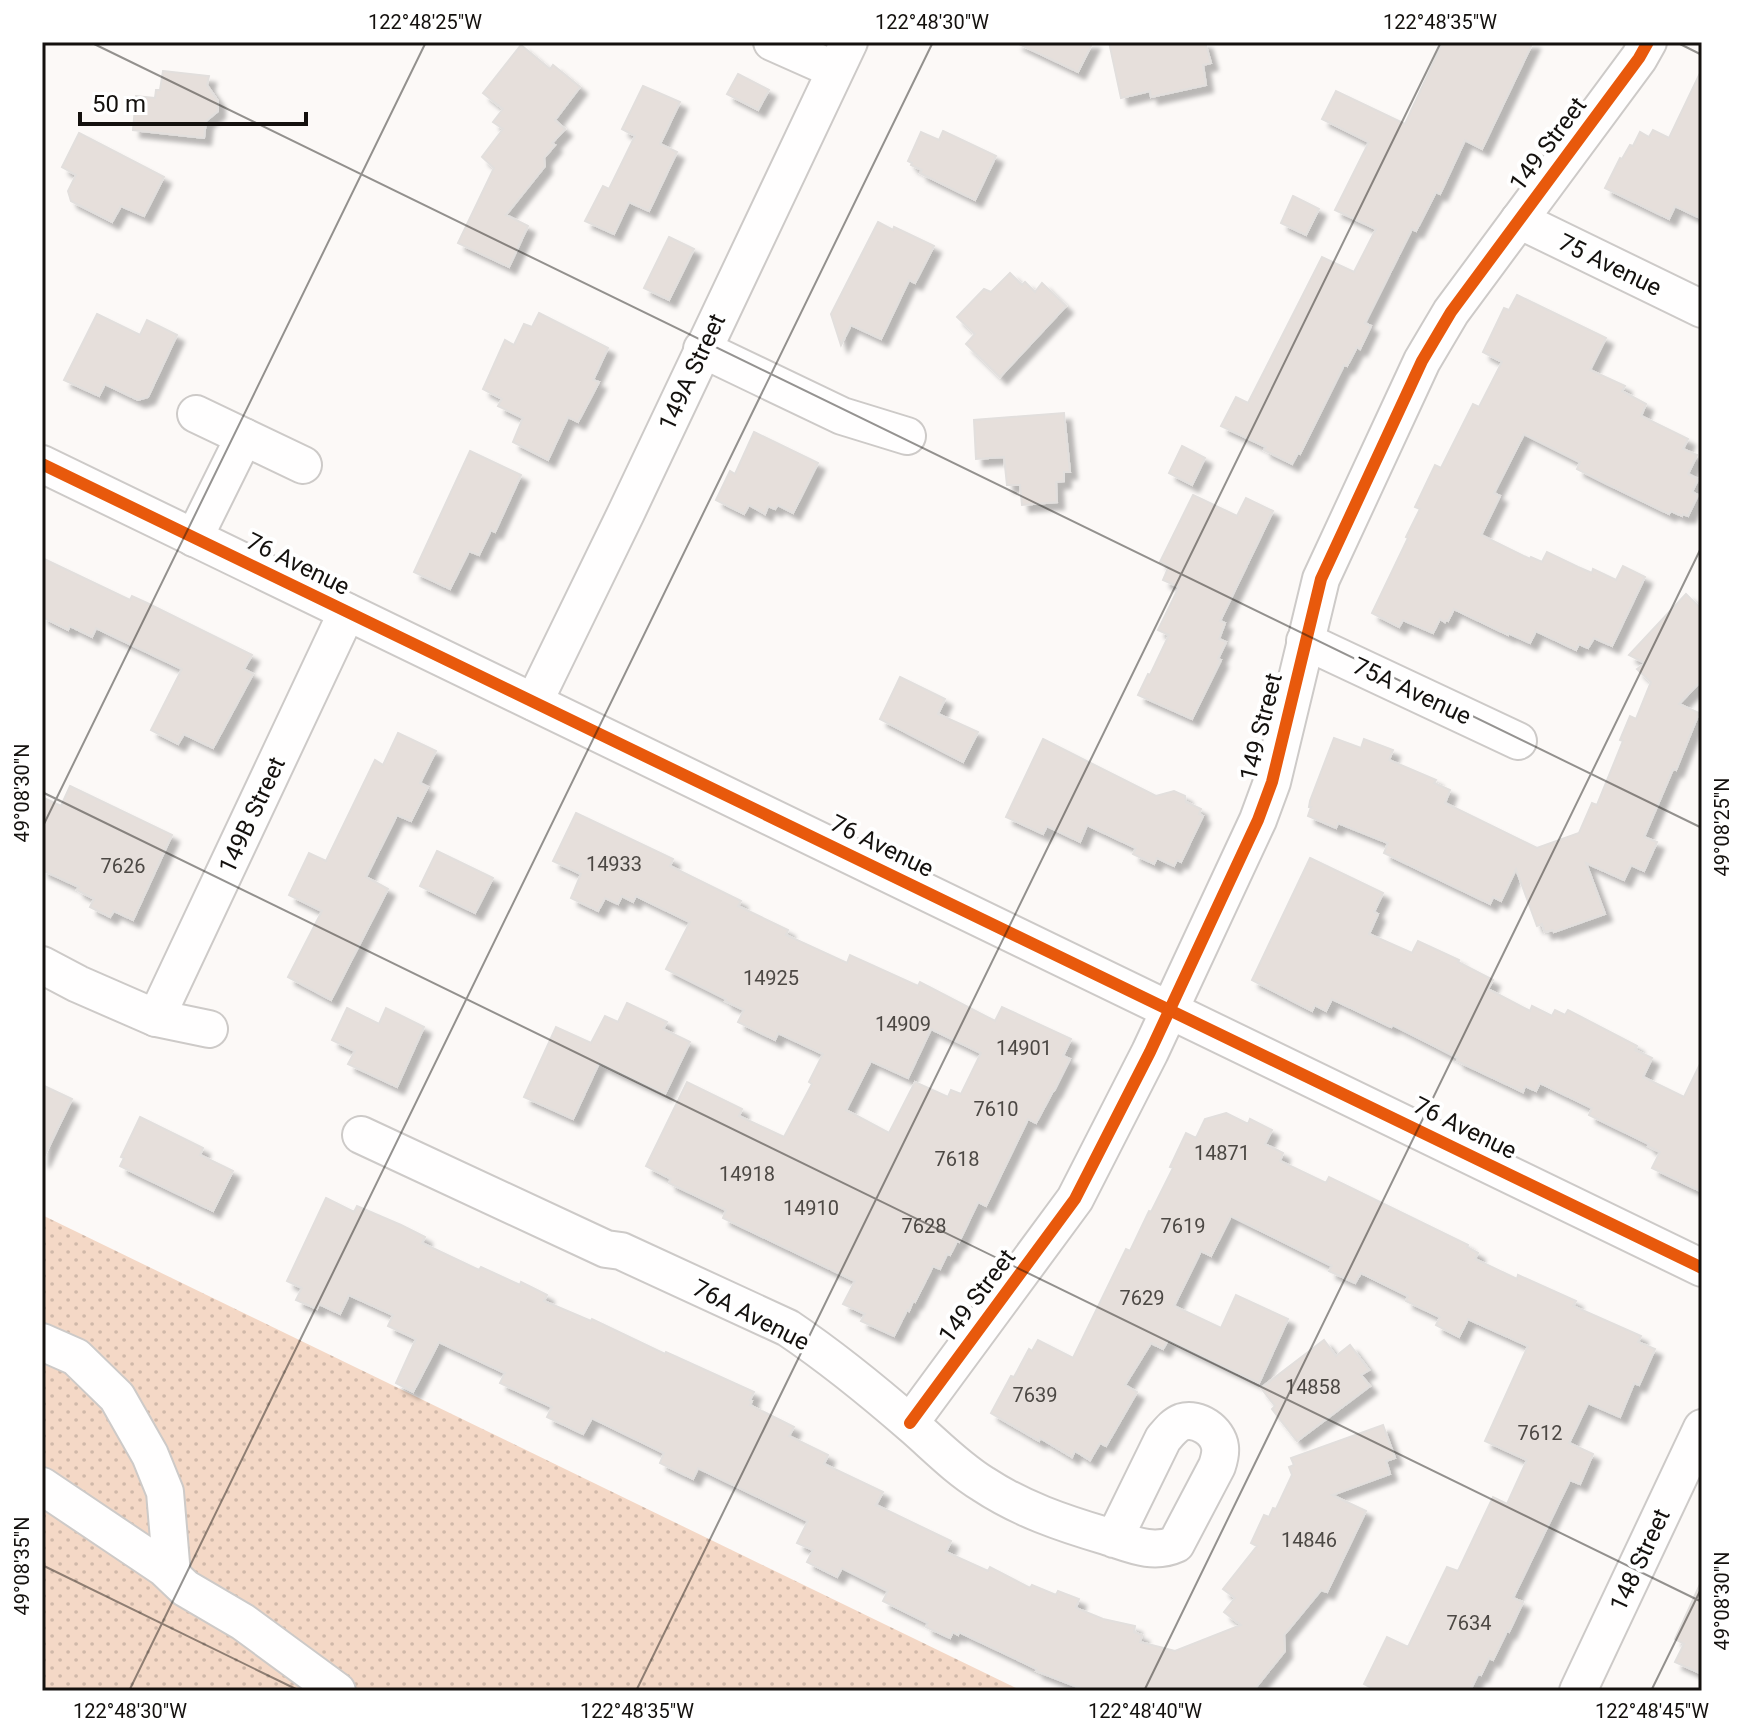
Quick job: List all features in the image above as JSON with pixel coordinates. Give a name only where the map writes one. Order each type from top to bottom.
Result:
[{"type":"street","points":[[772,42],[842,56]]},
{"type":"street","name":"149 Street","points":[[910,1423],[1075,1199],[1150,1052],[1258,820],[1272,782],[1321,579],[1422,361],[1451,312],[1648,42]]},
{"type":"street","name":"149A Street","points":[[534,702],[842,56]]},
{"type":"street","name":"75 Avenue","points":[[1519,220],[1702,309]]},
{"type":"street","points":[[702,349],[842,416],[907,436]]},
{"type":"street","points":[[196,414],[303,465]]},
{"type":"street","points":[[194,538],[244,437]]},
{"type":"street","name":"76 Avenue","points":[[42,464],[1702,1268]]},
{"type":"street","name":"149B Street","points":[[156,1018],[347,612]]},
{"type":"street","name":"75A Avenue","points":[[1305,641],[1518,741]]},
{"type":"street","points":[[42,965],[156,1018],[209,1029]]},
{"type":"street","name":"76A Avenue","points":[[361,1135],[606,1249],[621,1251],[788,1328],[910,1423],[957,1466],[1009,1500],[1040,1515],[1114,1539]]},
{"type":"street","points":[[42,1342],[76,1357],[117,1397],[150,1455],[165,1492],[172,1575]]},
{"type":"street","name":"148 Street","points":[[1578,1691],[1702,1428]]},
{"type":"street","points":[[42,1486],[164,1568],[185,1588],[243,1622],[337,1691]]},
{"type":"shaded area","points":[[42,1215],[1022,1691],[42,1691]]},
{"type":"building","points":[[1015,42],[1093,42],[1078,72]]},
{"type":"building","points":[[1109,42],[1205,42],[1211,63],[1203,65],[1206,85],[1151,97],[1150,91],[1121,98]]},
{"type":"building","points":[[1443,42],[1533,42],[1482,149],[1465,140],[1440,194],[1436,192],[1416,231],[1412,229],[1365,323],[1371,326],[1360,349],[1357,347],[1347,366],[1344,365],[1300,454],[1292,464],[1264,450],[1266,447],[1221,426],[1236,397],[1248,403],[1322,257],[1354,272],[1376,229],[1335,210],[1369,142],[1322,119],[1336,91],[1405,124]]},
{"type":"building","points":[[521,45],[550,69],[553,65],[580,87],[555,120],[565,129],[552,143],[555,145],[544,158],[545,166],[506,215],[528,226],[509,267],[458,243],[494,168],[482,157],[503,129],[493,122],[503,109],[483,93]]},
{"type":"building","points":[[1702,69],[1702,219],[1675,206],[1669,219],[1605,188],[1620,158],[1630,145],[1633,146],[1640,132],[1649,137],[1653,130],[1669,138]]},
{"type":"building","points":[[163,71],[209,76],[207,85],[218,101],[218,111],[206,121],[204,138],[133,130],[136,96],[155,98],[156,90],[160,90]]},
{"type":"building","points":[[738,74],[769,90],[758,110],[727,94]]},
{"type":"building","points":[[643,86],[680,102],[660,144],[677,152],[649,211],[629,202],[614,234],[585,221],[603,186],[609,189],[635,136],[622,129]]},
{"type":"building","points":[[943,131],[996,156],[975,200],[920,173],[922,170],[908,161],[921,132],[939,140]]},
{"type":"building","points":[[79,133],[164,177],[144,216],[121,206],[112,222],[71,201],[68,191],[76,175],[62,167]]},
{"type":"building","points":[[1293,196],[1319,209],[1306,235],[1281,223]]},
{"type":"building","points":[[878,222],[934,246],[915,283],[909,280],[881,339],[851,325],[841,345],[831,314]]},
{"type":"building","points":[[669,237],[694,249],[669,300],[644,288]]},
{"type":"building","points":[[1010,273],[1035,292],[1042,283],[1066,306],[1000,377],[966,344],[975,334],[957,317],[984,289],[991,292]]},
{"type":"building","points":[[1517,295],[1606,338],[1590,370],[1625,386],[1622,391],[1646,404],[1641,416],[1688,439],[1683,449],[1697,455],[1688,474],[1698,479],[1692,492],[1698,495],[1688,516],[1671,511],[1669,514],[1577,469],[1580,462],[1524,434],[1494,493],[1500,496],[1481,535],[1530,559],[1542,562],[1547,552],[1592,573],[1593,569],[1616,580],[1623,566],[1645,577],[1612,646],[1594,638],[1588,648],[1579,644],[1576,650],[1536,631],[1530,643],[1454,609],[1448,621],[1440,619],[1433,633],[1403,620],[1399,627],[1372,613],[1408,538],[1420,509],[1415,507],[1435,465],[1441,468],[1473,404],[1479,407],[1502,362],[1483,352],[1504,308],[1509,310]]},
{"type":"building","points":[[539,313],[608,348],[593,380],[599,382],[578,422],[568,417],[548,460],[513,442],[523,418],[498,406],[502,399],[483,389],[505,340],[514,345],[524,324],[532,327]]},
{"type":"building","points":[[97,314],[140,335],[147,320],[177,335],[148,397],[138,400],[105,384],[99,396],[64,380]]},
{"type":"building","points":[[1064,413],[1070,472],[1064,472],[1064,481],[1056,482],[1057,502],[1022,505],[1020,485],[1007,485],[1004,457],[976,459],[974,420]]},
{"type":"building","points":[[754,432],[818,463],[793,513],[778,505],[775,509],[768,506],[765,514],[749,505],[744,514],[716,500],[730,471],[735,474]]},
{"type":"building","points":[[1182,446],[1205,458],[1192,485],[1169,473]]},
{"type":"building","points":[[470,451],[521,475],[495,532],[491,530],[479,555],[469,551],[450,589],[414,572]]},
{"type":"building","points":[[1193,495],[1237,516],[1246,498],[1273,511],[1220,621],[1225,623],[1219,639],[1226,642],[1218,659],[1221,660],[1192,719],[1138,695],[1169,635],[1158,630],[1179,587],[1163,580],[1169,566],[1160,562]]},
{"type":"building","points":[[42,558],[130,600],[132,596],[252,655],[244,669],[253,674],[213,748],[184,734],[178,744],[151,730],[182,669],[96,628],[92,637],[70,626],[68,630],[42,617]]},
{"type":"building","points":[[1686,594],[1702,610],[1702,680],[1679,704],[1699,713],[1644,837],[1657,842],[1644,871],[1631,865],[1624,880],[1586,863],[1605,914],[1554,932],[1545,932],[1542,924],[1537,926],[1516,869],[1501,901],[1493,897],[1490,904],[1384,853],[1388,843],[1338,823],[1336,828],[1308,816],[1310,801],[1334,738],[1361,748],[1364,739],[1393,750],[1389,760],[1436,780],[1434,783],[1450,790],[1445,803],[1537,848],[1579,833],[1592,803],[1597,805],[1630,716],[1636,719],[1651,682],[1637,669],[1645,663],[1629,655]]},
{"type":"building","points":[[900,677],[945,699],[938,714],[978,732],[963,762],[880,719]]},
{"type":"building","points":[[398,733],[436,751],[420,783],[428,787],[411,821],[397,815],[366,877],[388,889],[331,1000],[288,977],[322,911],[289,895],[309,853],[326,861],[375,760],[383,765]]},
{"type":"building","points":[[1043,739],[1156,796],[1174,791],[1185,796],[1186,802],[1201,809],[1199,814],[1203,816],[1181,862],[1177,860],[1174,866],[1157,858],[1154,864],[1133,854],[1136,848],[1087,825],[1080,842],[1047,826],[1043,834],[1006,817]]},
{"type":"building","points":[[70,786],[172,835],[133,920],[114,911],[110,917],[90,907],[94,899],[77,890],[79,887],[42,870],[42,797],[61,806]]},
{"type":"building","points":[[576,813],[673,859],[670,866],[741,901],[738,906],[788,930],[786,935],[847,963],[850,955],[918,986],[920,982],[995,1021],[1002,1007],[1071,1039],[1063,1056],[1070,1059],[1036,1123],[1028,1119],[986,1206],[978,1202],[959,1242],[950,1255],[947,1254],[940,1269],[933,1266],[894,1336],[861,1321],[865,1314],[843,1304],[855,1281],[723,1218],[726,1210],[669,1183],[671,1179],[646,1166],[687,1082],[742,1109],[739,1116],[784,1137],[812,1084],[809,1082],[823,1054],[778,1033],[775,1040],[738,1022],[744,1010],[666,969],[690,922],[636,896],[633,902],[622,896],[618,904],[605,898],[598,911],[571,898],[581,874],[553,861]],"holes":[[[931,1029],[981,1053],[961,1094],[951,1090],[948,1097],[915,1082],[889,1133],[846,1110],[871,1061],[908,1078]]]},
{"type":"building","points":[[437,851],[493,878],[475,913],[420,886]]},
{"type":"building","points":[[1310,858],[1383,893],[1369,934],[1412,953],[1418,941],[1493,980],[1488,989],[1530,1011],[1532,1006],[1552,1016],[1555,1010],[1565,1015],[1568,1010],[1637,1046],[1635,1050],[1652,1058],[1643,1077],[1684,1097],[1702,1060],[1702,1192],[1652,1168],[1660,1152],[1649,1144],[1589,1115],[1592,1108],[1540,1083],[1536,1091],[1525,1086],[1523,1092],[1457,1061],[1458,1058],[1393,1025],[1391,1027],[1332,999],[1326,1011],[1315,1005],[1312,1011],[1252,980]]},
{"type":"building","points":[[627,1003],[667,1022],[663,1029],[690,1042],[665,1094],[599,1063],[573,1119],[524,1097],[556,1027],[591,1043],[605,1016],[618,1022]]},
{"type":"building","points":[[347,1008],[379,1024],[386,1008],[424,1027],[397,1087],[348,1064],[355,1051],[332,1040]]},
{"type":"building","points":[[42,1085],[72,1099],[42,1161]]},
{"type":"building","points":[[1226,1113],[1248,1124],[1250,1119],[1272,1130],[1265,1144],[1283,1153],[1280,1161],[1326,1183],[1329,1177],[1468,1245],[1478,1253],[1475,1259],[1576,1301],[1573,1306],[1641,1336],[1638,1342],[1655,1349],[1639,1385],[1634,1383],[1620,1417],[1588,1403],[1569,1443],[1593,1454],[1580,1484],[1570,1480],[1513,1598],[1523,1602],[1509,1632],[1493,1660],[1489,1658],[1481,1675],[1478,1674],[1470,1691],[1378,1691],[1364,1684],[1387,1637],[1408,1647],[1447,1567],[1458,1571],[1493,1497],[1507,1504],[1527,1460],[1485,1441],[1528,1346],[1468,1319],[1459,1337],[1436,1325],[1440,1317],[1406,1301],[1408,1296],[1361,1273],[1355,1283],[1329,1271],[1332,1266],[1231,1216],[1211,1256],[1201,1251],[1174,1306],[1221,1328],[1236,1295],[1288,1319],[1259,1383],[1168,1340],[1163,1349],[1151,1343],[1125,1385],[1137,1392],[1106,1446],[1100,1443],[1090,1460],[1075,1451],[1072,1457],[991,1413],[1011,1376],[1014,1377],[1029,1349],[1032,1351],[1038,1340],[1073,1358],[1126,1249],[1130,1251],[1151,1212],[1186,1133],[1196,1138],[1205,1119]]},
{"type":"building","points":[[140,1117],[203,1148],[200,1155],[233,1171],[213,1211],[120,1166],[124,1158],[121,1157]]},
{"type":"building","points":[[326,1198],[354,1212],[357,1206],[401,1225],[425,1237],[422,1243],[479,1270],[481,1267],[547,1295],[544,1301],[592,1319],[754,1392],[750,1405],[794,1427],[789,1436],[828,1455],[824,1464],[883,1492],[876,1505],[951,1541],[946,1552],[988,1571],[990,1567],[1030,1588],[1032,1585],[1056,1595],[1058,1591],[1079,1599],[1076,1608],[1103,1619],[1135,1626],[1134,1632],[1142,1635],[1140,1642],[1175,1651],[1241,1625],[1224,1612],[1235,1598],[1223,1589],[1257,1546],[1251,1543],[1264,1515],[1269,1517],[1273,1508],[1276,1509],[1292,1475],[1289,1467],[1294,1465],[1291,1458],[1383,1425],[1395,1458],[1386,1461],[1390,1474],[1332,1495],[1366,1511],[1327,1592],[1321,1590],[1284,1635],[1285,1651],[1253,1691],[1088,1691],[1036,1671],[959,1632],[958,1635],[953,1632],[950,1638],[926,1627],[928,1623],[883,1601],[888,1591],[842,1568],[837,1577],[807,1562],[813,1550],[797,1543],[808,1521],[698,1468],[693,1479],[660,1463],[664,1453],[592,1418],[583,1434],[547,1417],[552,1407],[500,1383],[505,1373],[439,1342],[413,1392],[396,1383],[416,1339],[388,1326],[393,1315],[349,1295],[340,1314],[319,1304],[317,1309],[296,1300],[302,1288],[287,1281]]},
{"type":"building","points":[[1324,1340],[1336,1356],[1350,1345],[1369,1370],[1361,1375],[1370,1386],[1297,1441],[1272,1409],[1275,1406],[1261,1388]]},
{"type":"building","points":[[1702,1580],[1702,1674],[1675,1662],[1684,1644],[1675,1639]]},
{"type":"cycle path","points":[[910,1423],[1075,1199],[1150,1052],[1258,820],[1272,782],[1321,579],[1422,361],[1451,312],[1648,42]]},
{"type":"cycle path","points":[[42,464],[1702,1268]]}]
